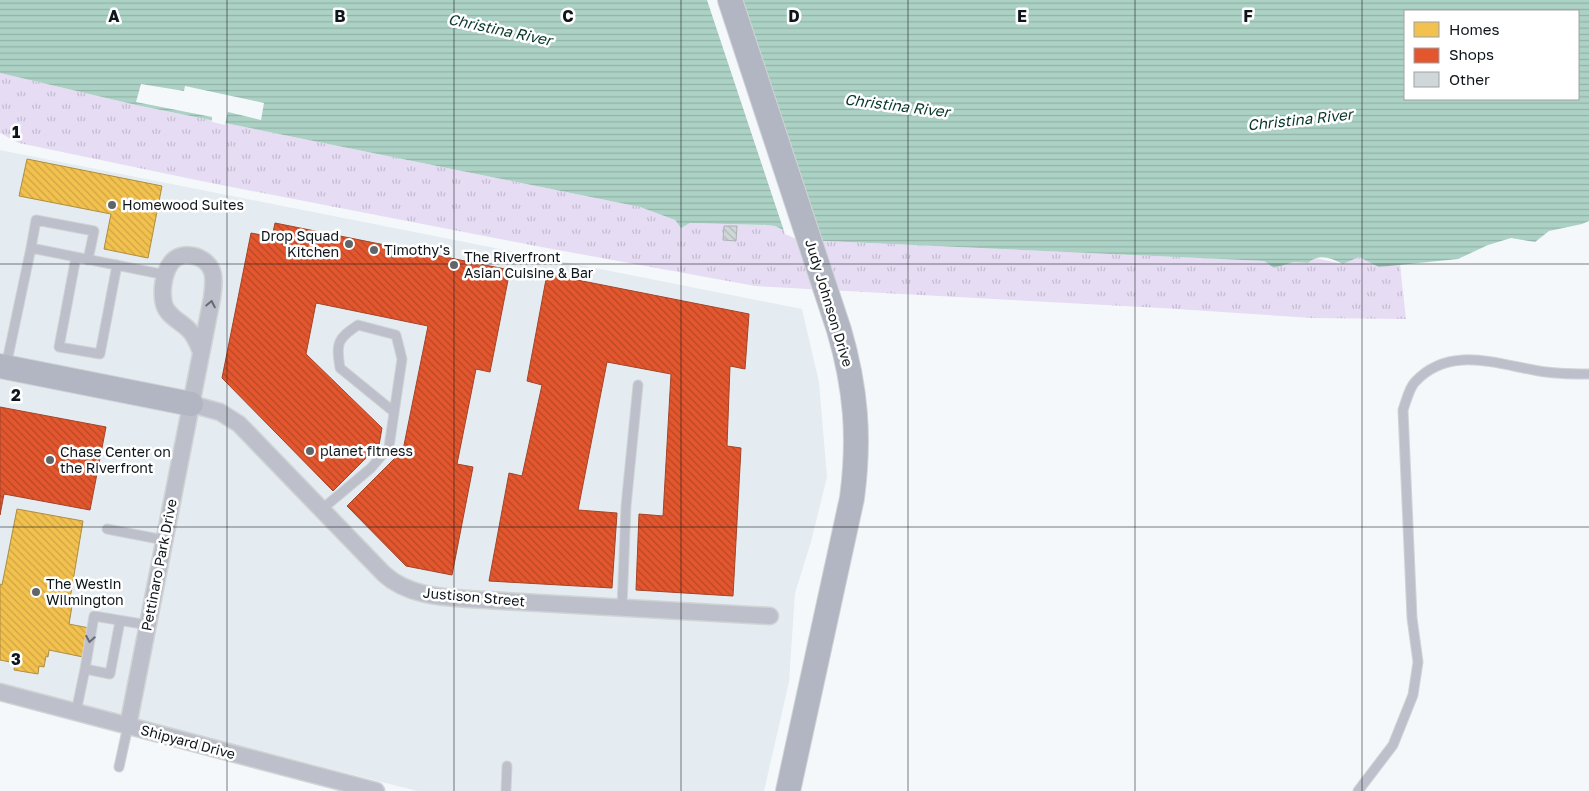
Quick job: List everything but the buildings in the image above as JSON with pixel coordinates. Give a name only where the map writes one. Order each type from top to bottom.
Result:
[{"type":"street","name":"Judy Johnson Drive","points":[[730,0],[845,350],[852,383],[857,429],[856,471],[844,542],[788,791]]},
{"type":"street","name":"Pettinaro Park Drive","points":[[128,726],[212,298],[213,276],[208,264],[201,258],[190,255],[176,258],[171,263],[166,275]]},
{"type":"street","points":[[166,275],[163,297],[166,309],[190,330],[201,352]]},
{"type":"street","points":[[3,366],[190,404]]},
{"type":"street","name":"Justison Street","points":[[190,404],[220,412],[239,424],[391,581],[420,593],[468,599],[770,616]]},
{"type":"street","name":"Shipyard Drive","points":[[0,692],[376,791]]},
{"type":"lane","points":[[3,366],[36,220],[94,231],[88,260]]},
{"type":"lane","points":[[31,248],[166,275]]},
{"type":"lane","points":[[76,257],[59,347],[100,354],[117,265]]},
{"type":"lane","points":[[321,510],[371,468],[389,447],[402,359],[396,335],[358,324],[342,335],[337,352],[340,368],[394,412]]},
{"type":"lane","points":[[1358,791],[1393,745],[1413,695],[1418,662],[1412,618],[1403,410],[1414,383],[1432,368],[1458,359],[1488,361],[1569,375],[1589,374]]},
{"type":"lane","points":[[622,607],[626,506],[638,385]]},
{"type":"lane","points":[[107,530],[164,540]]},
{"type":"lane","points":[[76,712],[94,616],[148,625]]},
{"type":"lane","points":[[85,670],[110,674],[120,621]]},
{"type":"lane","points":[[118,767],[128,726]]},
{"type":"lane","points":[[506,791],[507,766]]},
{"type":"shaded area","points":[[0,150],[802,309],[819,382],[827,477],[811,542],[795,593],[789,682],[764,791],[417,791],[0,685]]},
{"type":"green space","points":[[0,73],[136,105],[640,207],[675,220],[681,228],[690,223],[767,225],[775,226],[803,240],[1264,261],[1274,268],[1294,262],[1308,263],[1315,258],[1343,264],[1359,257],[1379,266],[1400,265],[1406,319],[1312,318],[755,286],[206,182],[19,143],[0,133]]},
{"type":"water","name":"Christina River","points":[[0,0],[1589,0],[1589,221],[1549,231],[1535,242],[1511,238],[1488,245],[1458,259],[1379,267],[1359,257],[1343,264],[1321,257],[1308,263],[1294,262],[1274,268],[1264,261],[803,240],[775,226],[767,225],[690,223],[681,228],[675,220],[640,207],[136,105],[0,73]]},
{"type":"pier","points":[[707,0],[742,0],[803,242],[785,234]]},
{"type":"pier","points":[[141,84],[184,91],[185,86],[264,103],[261,120],[228,112],[225,125],[212,122],[212,117],[136,102]]},
{"type":"place","name":"Homewood Suites","points":[[112,205]]},
{"type":"place","name":"Drop Squad Kitchen","points":[[349,244]]},
{"type":"place","name":"Timothy's","points":[[374,250]]},
{"type":"place","name":"The Riverfront Asian Cuisine & Bar","points":[[454,265]]},
{"type":"place","name":"planet fitness","points":[[310,451]]},
{"type":"place","name":"Chase Center on the Riverfront","points":[[50,460]]},
{"type":"place","name":"The Westin Wilmington","points":[[36,592]]}]
